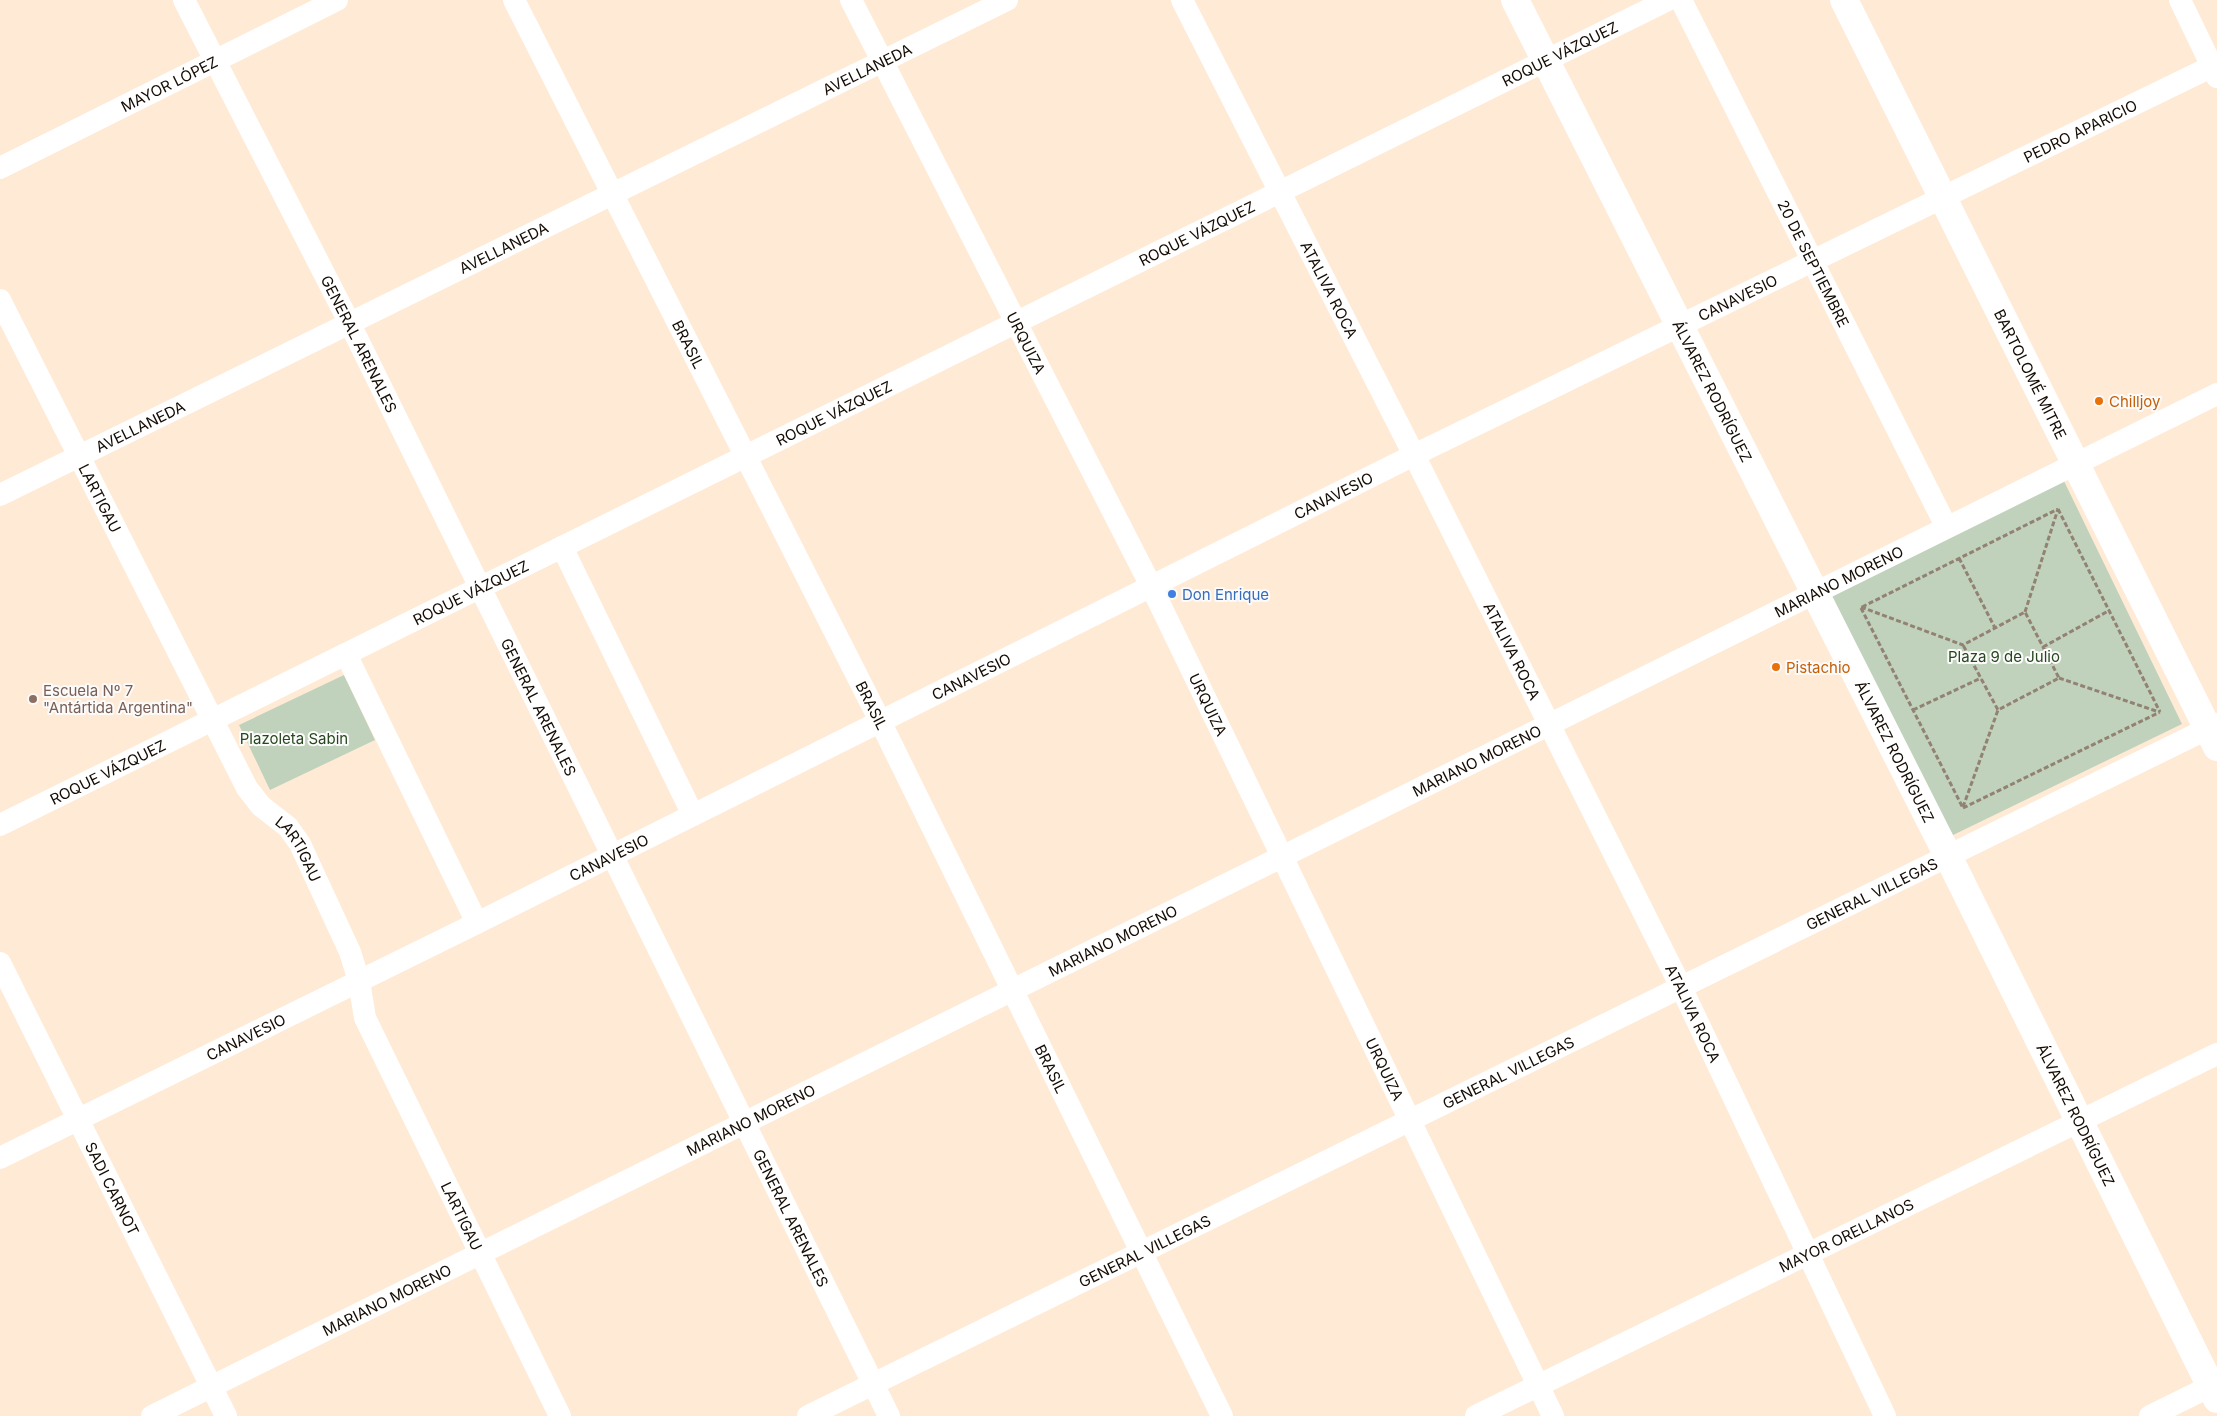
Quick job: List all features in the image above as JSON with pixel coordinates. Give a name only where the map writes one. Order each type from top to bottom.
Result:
[{"type":"main road","name":"ÁLVAREZ RODRÍGUEZ","points":[[1515,0],[2215,1389]]},
{"type":"main road","name":"BARTOLOMÉ MITRE","points":[[1844,0],[2075,463],[2214,733]]},
{"type":"street","name":"GENERAL ARENALES","points":[[184,0],[349,322],[889,1416]]},
{"type":"street","name":"MAYOR LÓPEZ","points":[[0,168],[337,0]]},
{"type":"street","name":"BRASIL","points":[[514,0],[880,721],[1222,1416]]},
{"type":"street","name":"URQUIZA","points":[[851,0],[1151,586],[1553,1416]]},
{"type":"street","name":"AVELLANEDA","points":[[0,495],[1007,0]]},
{"type":"street","name":"ATALIVA ROCA","points":[[1182,0],[1414,455],[1681,987],[1885,1416]]},
{"type":"street","name":"ROQUE VÁZQUEZ","points":[[0,825],[1668,0]]},
{"type":"street","name":"20 DE SEPTIEMBRE","points":[[1681,0],[1946,526]]},
{"type":"street","points":[[2180,0],[2215,69]]},
{"type":"street","name":"PEDRO APARICIO","points":[[1942,197],[2215,69]]},
{"type":"street","name":"CANAVESIO","points":[[0,1158],[1414,455],[1942,197]]},
{"type":"street","name":"LARTIGAU","points":[[0,300],[252,797],[288,827],[300,844],[350,952],[359,981],[365,1018],[560,1416]]},
{"type":"street","name":"MARIANO MORENO","points":[[152,1416],[1946,526],[2217,394]]},
{"type":"street","points":[[562,547],[693,815]]},
{"type":"street","points":[[346,654],[476,923]]},
{"type":"street","name":"GENERAL VILLEGAS","points":[[808,1416],[1948,856],[2214,733]]},
{"type":"street","name":"SADI CARNOT","points":[[0,963],[226,1416]]},
{"type":"street","name":"MAYOR ORELLANOS","points":[[1476,1416],[2217,1054]]},
{"type":"street","points":[[2150,1416],[2215,1389]]},
{"type":"path","points":[[1861,608],[2058,508]]},
{"type":"path","points":[[2058,508],[2160,712]]},
{"type":"path","points":[[1963,644],[2025,612],[2058,508]]},
{"type":"path","points":[[1959,558],[1995,628]]},
{"type":"path","points":[[1861,608],[1963,644],[1998,710]]},
{"type":"path","points":[[1861,608],[1963,808]]},
{"type":"path","points":[[2043,647],[2110,610]]},
{"type":"path","points":[[2025,612],[2059,678],[2160,712]]},
{"type":"path","points":[[1913,710],[1980,678]]},
{"type":"path","points":[[1963,808],[1998,710],[2059,678]]},
{"type":"path","points":[[1963,808],[2160,712]]},
{"type":"green space","name":"Plaza 9 de Julio","points":[[2063,479],[2182,724],[1949,837],[1828,596]]},
{"type":"green space","name":"Plazoleta Sabin","points":[[344,675],[375,740],[270,790],[239,725]]},
{"type":"place","name":"Chilljoy","points":[[2099,401]]},
{"type":"place","name":"Don Enrique","points":[[1172,594]]},
{"type":"place","name":"Pistachio","points":[[1776,667]]},
{"type":"place","name":"Escuela Nº 7 \"Antártida Argentina\"","points":[[33,699]]}]
